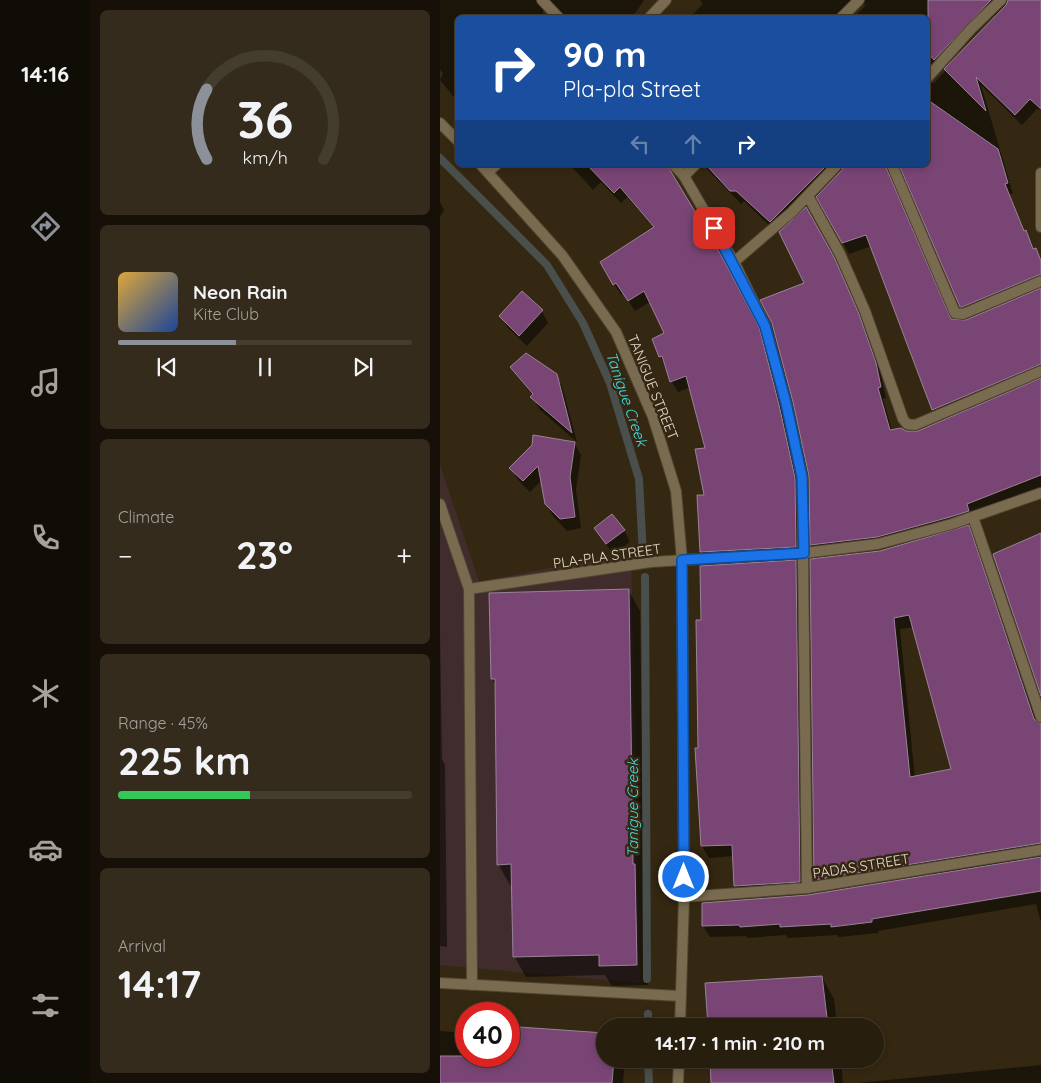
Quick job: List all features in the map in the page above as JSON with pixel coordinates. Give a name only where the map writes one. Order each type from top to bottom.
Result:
[{"type":"street","points":[[542,0],[556,15]]},
{"type":"street","points":[[652,15],[666,0]]},
{"type":"street","points":[[844,15],[859,0]]},
{"type":"street","points":[[930,75],[970,29],[1001,0]]},
{"type":"street","points":[[440,123],[455,138]]},
{"type":"street","points":[[676,167],[684,176],[734,262],[765,326],[786,403],[802,477],[807,888]]},
{"type":"street","points":[[684,176],[693,167]]},
{"type":"street","points":[[734,262],[755,246],[808,196],[835,167]]},
{"type":"street","points":[[893,167],[955,313],[963,314],[1041,281]]},
{"type":"street","name":"TANIGUE STREET","points":[[489,168],[562,255],[616,332],[653,417],[676,491],[682,560],[684,897],[680,1018]]},
{"type":"street","points":[[1041,173],[1039,182],[1041,227]]},
{"type":"street","points":[[808,196],[840,254],[865,311],[903,419],[907,424],[915,425],[1041,371]]},
{"type":"street","name":"PLA-PLA STREET","points":[[469,589],[651,562],[804,553],[878,544],[973,517],[1041,492]]},
{"type":"street","points":[[440,504],[469,589],[472,985]]},
{"type":"street","points":[[973,517],[1041,717]]},
{"type":"street","name":"PADAS STREET","points":[[684,897],[807,888],[1041,850]]},
{"type":"street","points":[[440,983],[680,996]]},
{"type":"street","points":[[678,1083],[679,1068]]},
{"type":"shaded area","points":[[440,465],[479,582],[631,552],[640,983],[440,965]]},
{"type":"building","points":[[928,0],[991,0],[934,60],[930,55],[930,15],[928,15]]},
{"type":"building","points":[[1008,0],[1041,0],[1041,109],[1030,99],[1015,115],[976,77],[986,111],[944,69],[1006,5]]},
{"type":"building","points":[[930,101],[998,149],[1008,183],[1005,184],[1024,231],[1026,230],[1033,249],[1036,248],[1041,261],[1041,274],[960,307],[900,167],[930,167]]},
{"type":"building","points":[[589,167],[668,167],[721,255],[759,327],[795,478],[796,547],[700,552],[697,495],[704,495],[695,449],[705,448],[686,376],[670,382],[662,356],[659,357],[652,339],[664,333],[644,291],[628,301],[616,283],[613,285],[600,262],[654,227],[620,187],[614,193]]},
{"type":"building","points":[[708,167],[825,167],[770,222],[736,191],[730,191]]},
{"type":"building","points":[[843,167],[886,167],[951,319],[966,320],[1041,288],[1041,364],[932,410],[866,235],[842,243],[816,197]]},
{"type":"building","points":[[806,207],[834,257],[859,314],[876,363],[881,387],[878,388],[890,430],[901,428],[906,431],[918,431],[1041,378],[1041,475],[967,504],[969,511],[950,517],[877,537],[810,545],[809,476],[793,402],[772,323],[760,300],[804,283],[779,232]]},
{"type":"building","points":[[522,291],[543,310],[519,336],[499,316]]},
{"type":"building","points":[[526,353],[557,374],[572,433],[530,397],[533,394],[510,367]]},
{"type":"building","points":[[533,435],[575,442],[570,477],[575,517],[560,519],[545,504],[538,466],[523,481],[509,468],[532,445]]},
{"type":"building","points":[[612,514],[625,530],[606,544],[594,528]]},
{"type":"building","points":[[969,525],[1034,719],[1041,724],[1041,843],[814,880],[810,559],[880,551]],"holes":[[[909,615],[951,769],[910,777],[894,618]]]},
{"type":"building","points":[[1041,533],[1041,696],[993,554]]},
{"type":"building","points":[[796,560],[800,882],[734,886],[732,845],[701,846],[695,748],[698,748],[696,620],[701,620],[700,566]]},
{"type":"building","points":[[629,589],[633,864],[635,864],[637,965],[599,966],[599,955],[513,957],[511,864],[497,865],[495,679],[491,679],[489,593]]},
{"type":"building","points":[[1041,857],[1041,891],[872,919],[872,922],[831,927],[831,924],[780,927],[780,924],[740,927],[739,925],[702,926],[702,903],[808,895]]},
{"type":"building","points":[[822,976],[827,1018],[707,1018],[705,983]]},
{"type":"building","points":[[520,1027],[596,1032],[596,1068],[613,1068],[612,1083],[440,1083],[440,1056],[455,1056],[455,1067],[520,1067]]},
{"type":"building","points":[[710,1068],[832,1068],[834,1083],[711,1083]]},
{"type":"waterway","name":"Tanigue Creek","points":[[440,158],[547,265],[583,323],[610,383],[639,479],[643,555]]},
{"type":"waterway","name":"Tanigue Creek","points":[[645,577],[647,979]]},
{"type":"waterway","name":"Tanigue Creek","points":[[648,1068],[649,1083]]},
{"type":"route","points":[[684,877],[682,560],[804,553],[802,477],[786,403],[765,326],[734,262],[714,228]]}]
